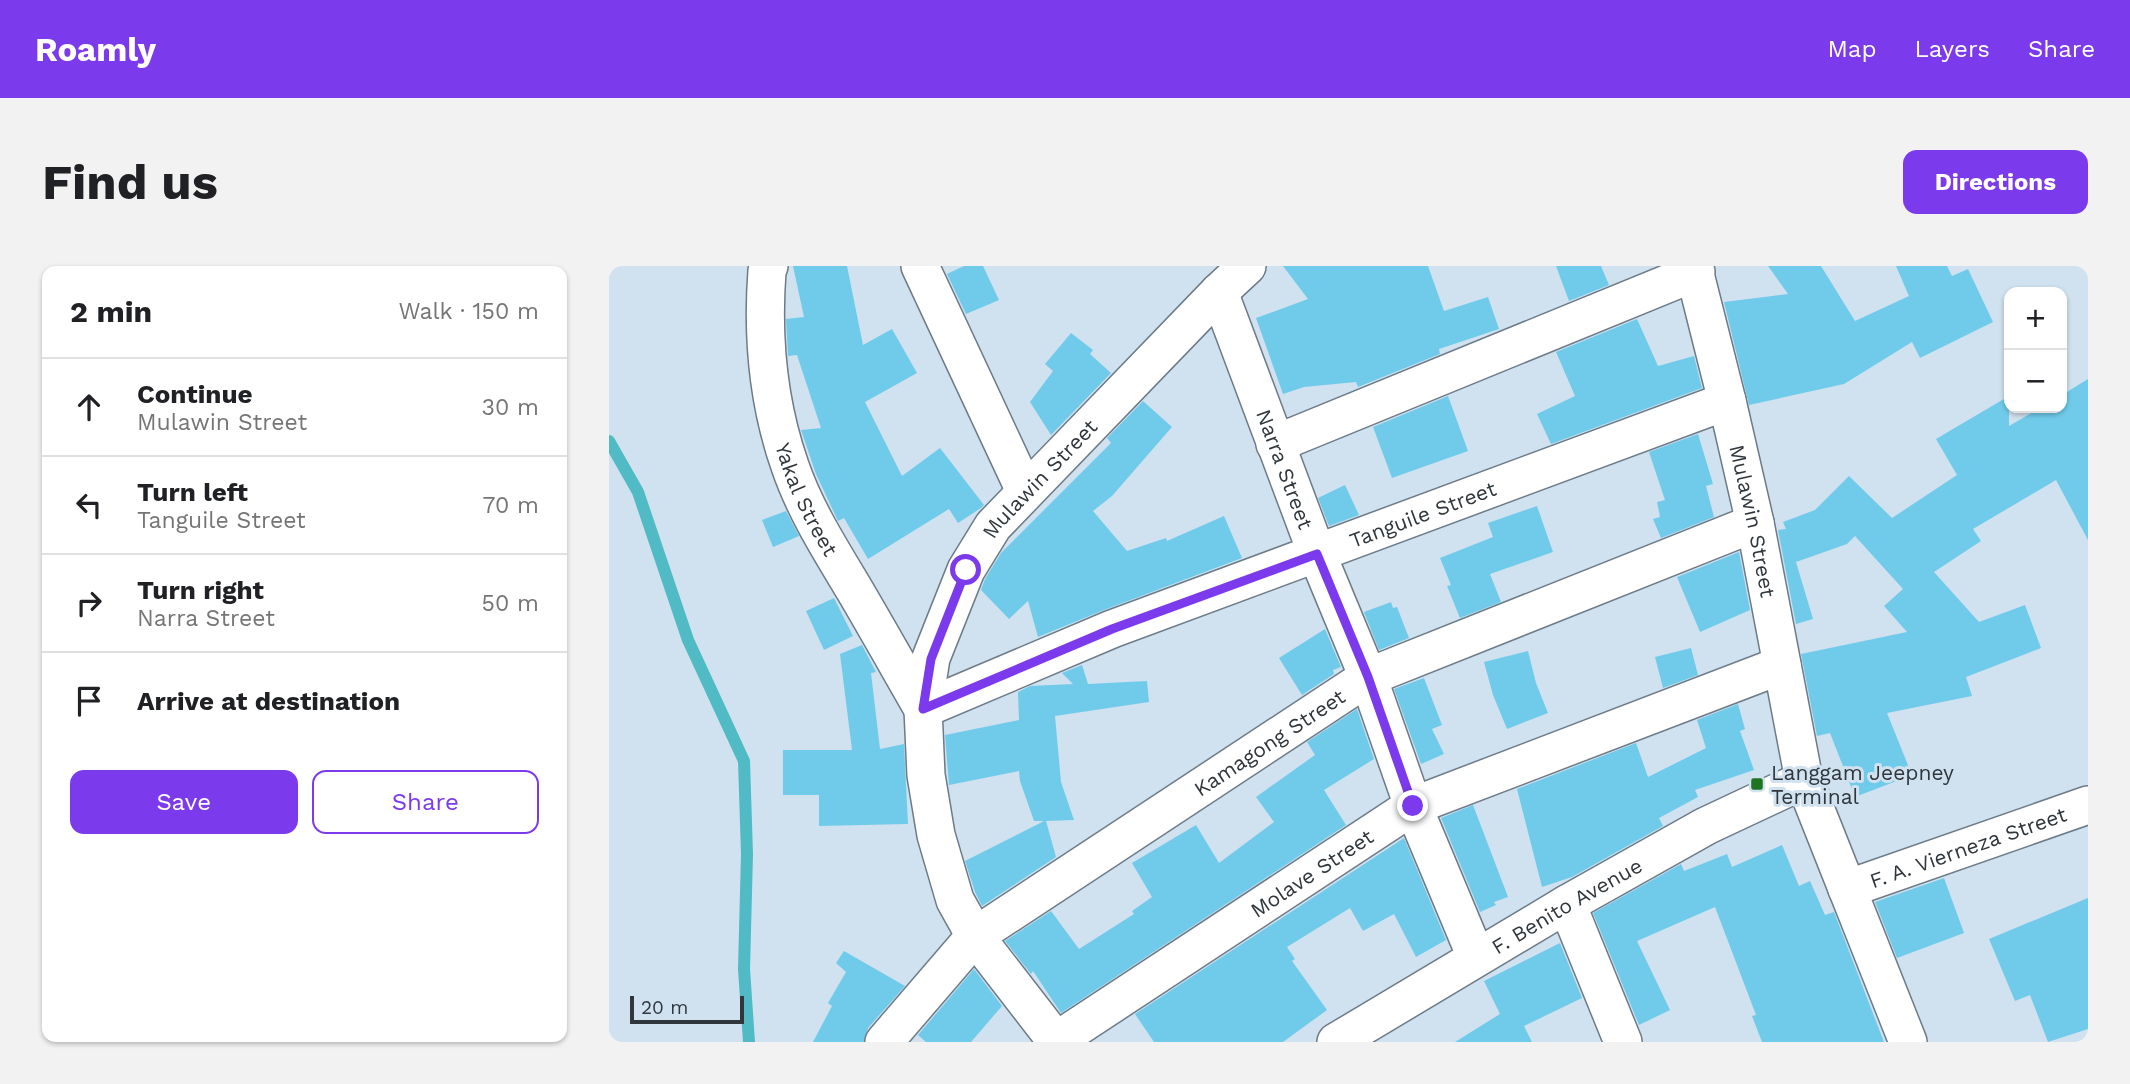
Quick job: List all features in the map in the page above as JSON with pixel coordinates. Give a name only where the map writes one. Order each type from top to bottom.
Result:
[{"type":"street","name":"Yakal Street","points":[[769,266],[764,343],[775,415],[790,465],[809,513],[923,709]]},
{"type":"street","points":[[920,266],[1025,491]]},
{"type":"street","name":"Mulawin Street","points":[[1056,1041],[975,936],[955,900],[936,835],[926,775],[923,709],[931,659],[966,570],[993,526],[1247,266]]},
{"type":"street","name":"Mulawin Street","points":[[1695,269],[1755,523],[1804,780],[1909,1042]]},
{"type":"street","points":[[1275,444],[1695,269]]},
{"type":"street","name":"Narra Street","points":[[1219,292],[1317,554],[1368,677],[1413,806],[1476,957]]},
{"type":"street","name":"Tanguile Street","points":[[923,709],[1112,629],[1727,401]]},
{"type":"street","name":"Kamagong Street","points":[[884,1042],[975,936],[1368,677],[1755,523]]},
{"type":"street","name":"Molave Street","points":[[1056,1041],[1413,806],[1782,665]]},
{"type":"street","name":"F. Benito Avenue","points":[[1336,1042],[1567,904],[1706,827],[1804,780]]},
{"type":"street","name":"F. A. Vierneza Street","points":[[1847,889],[2085,813]]},
{"type":"street","points":[[1567,904],[1623,1042]]},
{"type":"building","points":[[793,266],[847,266],[863,345],[892,329],[917,373],[865,402],[902,476],[940,448],[984,505],[981,508],[958,523],[949,509],[868,559],[844,518],[838,521],[816,474],[801,430],[821,428],[797,355],[788,356],[786,319],[804,317]]},
{"type":"building","points":[[964,266],[983,266],[999,300],[966,314],[947,274]]},
{"type":"building","points":[[1283,266],[1428,266],[1444,311],[1488,297],[1499,329],[1439,349],[1440,354],[1358,387],[1356,382],[1304,387],[1283,394],[1256,318],[1308,299]]},
{"type":"building","points":[[1556,266],[1601,266],[1609,285],[1569,301]]},
{"type":"building","points":[[1768,266],[1821,266],[1855,321],[1909,296],[1896,266],[1947,266],[1952,276],[1968,269],[1993,322],[1920,358],[1912,342],[1844,384],[1749,405],[1724,302],[1788,294]]},
{"type":"building","points":[[1637,319],[1658,366],[1694,356],[1702,388],[1551,444],[1537,414],[1575,396],[1556,352]]},
{"type":"building","points":[[1071,333],[1093,350],[1090,354],[1111,373],[1051,435],[1030,402],[1053,371],[1045,364]]},
{"type":"building","points":[[2088,379],[2088,540],[2056,480],[1973,529],[1981,541],[1934,572],[1979,622],[2025,605],[2041,648],[1966,677],[1972,696],[1887,713],[1912,775],[1855,797],[1830,733],[1817,736],[1801,654],[1907,632],[1884,606],[1903,589],[1855,536],[1847,544],[1796,562],[1813,619],[1796,624],[1778,530],[1786,529],[1783,522],[1815,510],[1849,476],[1892,518],[1957,475],[1936,439],[2004,399],[2004,413],[2009,413],[2009,426],[2031,413],[2067,413],[2067,392]]},
{"type":"building","points":[[1448,396],[1468,451],[1392,478],[1373,427]]},
{"type":"building","points":[[1143,401],[1172,427],[1112,496],[1093,511],[1127,551],[1166,538],[1167,541],[1224,516],[1242,558],[1038,637],[1028,601],[1009,619],[981,590],[985,579],[1001,553],[1111,443],[1107,438]]},
{"type":"building","points":[[1698,434],[1713,484],[1706,486],[1714,517],[1661,538],[1653,519],[1660,517],[1657,502],[1665,500],[1649,452]]},
{"type":"building","points":[[1345,485],[1359,515],[1329,526],[1318,498]]},
{"type":"building","points":[[1537,506],[1553,552],[1490,574],[1501,602],[1460,618],[1447,586],[1451,585],[1440,558],[1493,537],[1488,523]]},
{"type":"building","points":[[786,511],[799,536],[773,547],[762,520]]},
{"type":"building","points":[[1739,552],[1750,610],[1700,632],[1677,577]]},
{"type":"building","points":[[834,598],[853,636],[824,650],[806,611]]},
{"type":"building","points":[[1391,602],[1393,608],[1397,607],[1409,638],[1379,650],[1364,612]]},
{"type":"building","points":[[1325,629],[1341,667],[1333,670],[1334,674],[1302,695],[1279,658]]},
{"type":"building","points":[[862,645],[876,672],[871,673],[880,749],[904,744],[908,824],[819,826],[819,795],[783,795],[783,750],[852,750],[840,654]]},
{"type":"building","points":[[1691,648],[1698,675],[1663,688],[1655,657]]},
{"type":"building","points":[[1528,651],[1536,683],[1548,713],[1507,729],[1493,695],[1484,662]]},
{"type":"building","points":[[1082,665],[1088,684],[1147,681],[1149,702],[1055,716],[1061,782],[1074,820],[1046,821],[1056,857],[982,906],[965,861],[1044,821],[1034,821],[1019,771],[949,785],[945,735],[1019,720],[1018,692],[1030,686],[1073,684],[1062,673]]},
{"type":"building","points":[[1424,678],[1442,725],[1432,729],[1444,754],[1421,764],[1394,689]]},
{"type":"building","points":[[1738,704],[1745,729],[1740,731],[1754,770],[1695,790],[1698,797],[1659,818],[1663,826],[1572,877],[1542,887],[1517,789],[1636,743],[1648,777],[1706,748],[1697,720]]},
{"type":"building","points":[[1357,709],[1374,759],[1324,790],[1346,825],[1061,1013],[1033,971],[1031,974],[1005,941],[1051,911],[1079,949],[1134,914],[1132,911],[1152,897],[1132,863],[1196,825],[1219,863],[1274,822],[1256,797],[1315,755],[1307,742]]},
{"type":"building","points":[[1473,805],[1508,897],[1494,902],[1496,905],[1480,912],[1441,818]]},
{"type":"building","points":[[1404,838],[1446,940],[1416,957],[1394,914],[1363,931],[1350,908],[1287,947],[1295,959],[1292,961],[1327,1010],[1283,1042],[1154,1042],[1135,1014]]},
{"type":"building","points":[[1782,845],[1799,886],[1810,881],[1825,915],[1834,912],[1884,1042],[1762,1042],[1752,1016],[1756,1015],[1715,907],[1637,941],[1670,1010],[1639,1025],[1593,913],[1681,864],[1684,871],[1727,854],[1732,867]]},
{"type":"building","points":[[1944,878],[1964,933],[1897,958],[1875,902]]},
{"type":"building","points":[[2088,898],[2088,1029],[2048,1042],[2030,995],[2015,1001],[1989,939]]},
{"type":"building","points":[[1560,943],[1582,998],[1524,1026],[1532,1042],[1455,1042],[1500,1014],[1484,981]]},
{"type":"building","points":[[844,951],[905,986],[868,1028],[864,1042],[813,1042],[832,1006],[828,1003],[846,972],[836,963]]},
{"type":"building","points":[[974,969],[1002,1006],[971,1042],[926,1042],[918,1035]]},
{"type":"waterway","points":[[609,441],[638,492],[688,640],[744,761],[747,854],[744,969],[749,1042]]},
{"type":"place","name":"Langgam Jeepney Terminal","points":[[1757,784]]},
{"type":"route","points":[[966,570],[931,659],[923,709],[1112,629],[1317,554],[1368,677],[1413,806]]}]
